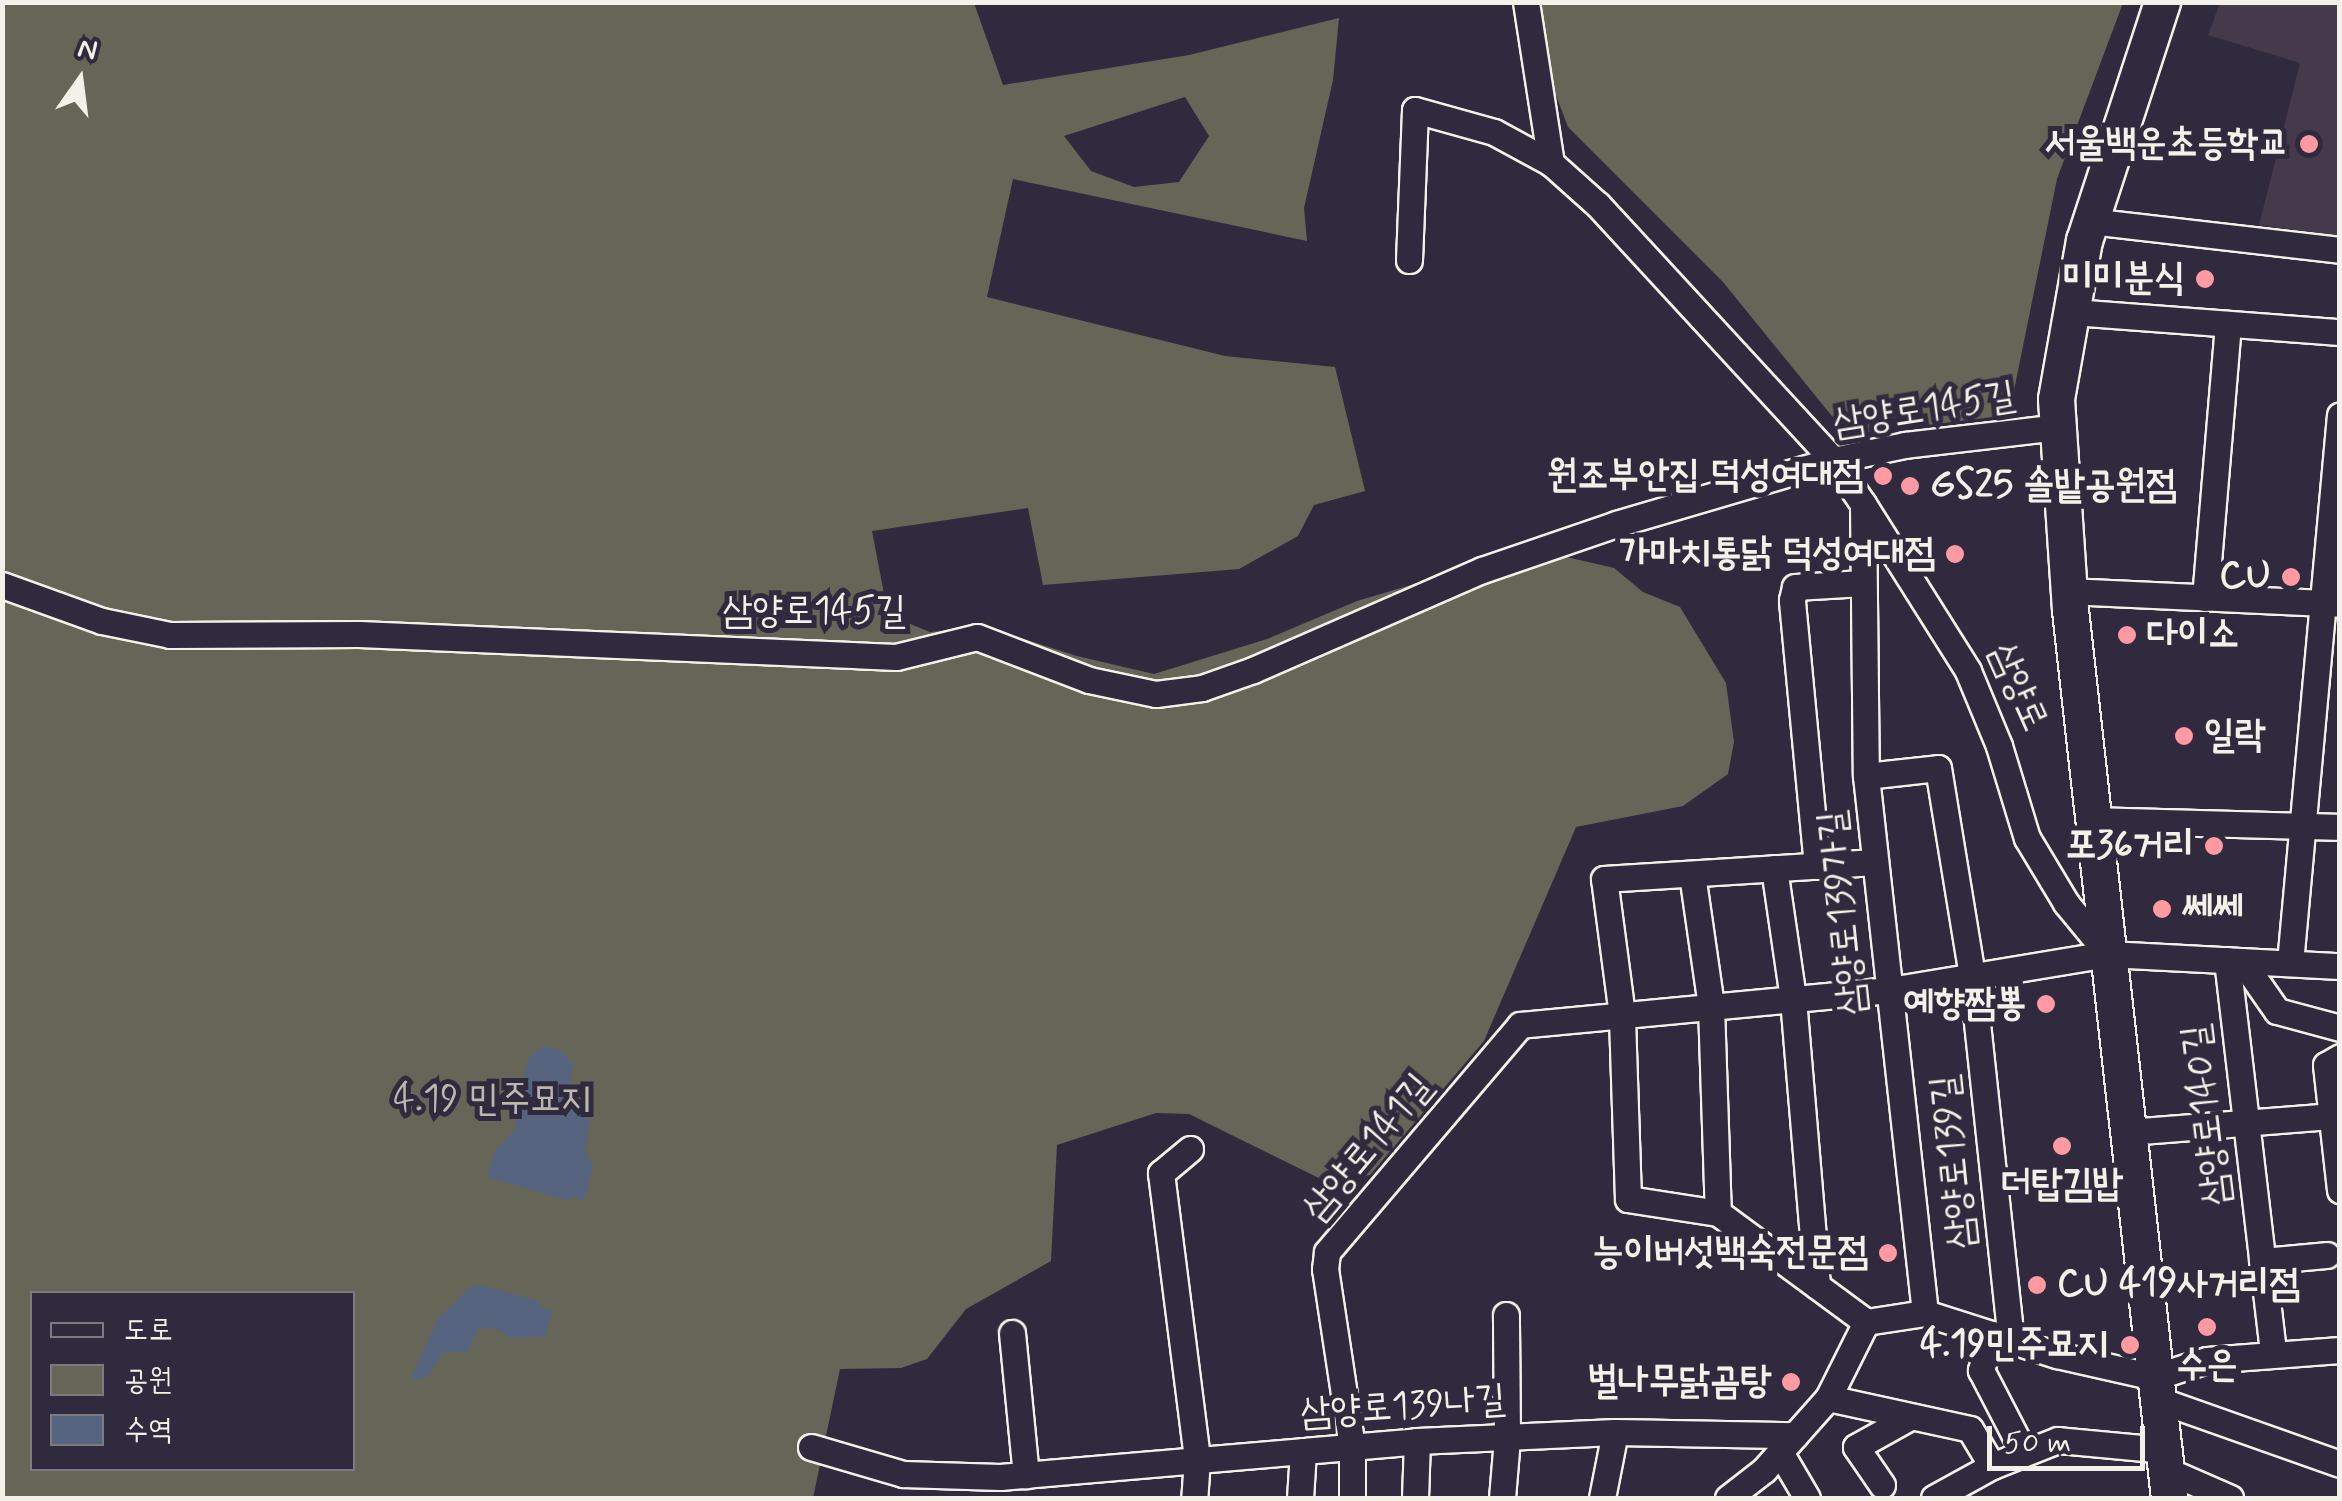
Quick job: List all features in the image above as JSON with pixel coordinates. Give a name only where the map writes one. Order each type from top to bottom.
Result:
[{"type":"main road","name":"삼양로","points":[[2162,2],[2090,221],[2056,400],[2069,592],[2166,1473]]},
{"type":"street","points":[[1526,2],[1551,163]]},
{"type":"street","points":[[1409,260],[1415,110],[1494,132],[1551,163],[1643,250],[1833,460]]},
{"type":"street","points":[[2090,221],[2340,250]]},
{"type":"street","points":[[2072,312],[2340,332]]},
{"type":"street","points":[[2205,598],[2228,324]]},
{"type":"street","points":[[2290,962],[2330,604],[2340,415]]},
{"type":"street","name":"삼양로145길","points":[[2,585],[102,621],[170,634],[359,634],[896,656],[977,637],[1088,680],[1156,694],[1202,688],[1253,670],[1482,570],[1616,524],[1833,460],[1905,445],[2058,427]]},
{"type":"street","name":"삼양로","points":[[1833,460],[1968,671],[1999,746],[2027,838],[2066,903],[2108,954]]},
{"type":"street","name":"삼양로139가길","points":[[1863,504],[1866,776],[1925,1314]]},
{"type":"street","points":[[1817,866],[1792,600],[1796,587],[1863,583]]},
{"type":"street","points":[[2069,592],[2330,604]]},
{"type":"street","points":[[1866,776],[1938,768],[1972,976]]},
{"type":"street","points":[[2093,820],[2340,827]]},
{"type":"street","points":[[1874,862],[1604,879],[1622,1015],[1628,1199],[1718,1213],[1866,1322],[1925,1314],[2002,1337],[2157,1388],[2340,1464]]},
{"type":"street","points":[[1774,868],[1793,999],[1817,1286]]},
{"type":"street","points":[[1692,874],[1711,1006],[1718,1213]]},
{"type":"street","name":"삼양로141길","points":[[1352,1498],[1352,1446],[1325,1269],[1327,1252],[1520,1025],[1890,990],[2108,954],[2340,966]]},
{"type":"street","points":[[2235,960],[2277,1010],[2340,1028]]},
{"type":"street","name":"삼양로140길","points":[[2235,960],[2246,1123],[2273,1354]]},
{"type":"street","name":"삼양로139길","points":[[1972,976],[2002,1337],[1981,1370],[2024,1454]]},
{"type":"street","points":[[2340,1057],[2326,1064],[2340,1190]]},
{"type":"street","points":[[2128,1132],[2333,1116]]},
{"type":"street","points":[[1190,1149],[1160,1173],[1197,1460],[1194,1498]]},
{"type":"street","points":[[2262,1261],[2327,1255]]},
{"type":"street","points":[[1502,1498],[1507,1438],[1506,1315]]},
{"type":"street","points":[[1728,1498],[1787,1444],[1828,1398],[1866,1322]]},
{"type":"street","points":[[1012,1333],[1026,1474]]},
{"type":"street","points":[[2157,1388],[2207,1360],[2340,1350]]},
{"type":"street","points":[[1828,1398],[1970,1429],[1992,1466]]},
{"type":"street","points":[[1882,1485],[1856,1446],[1910,1417]]},
{"type":"street","points":[[1602,1498],[1614,1432]]},
{"type":"street","name":"삼양로139나길","points":[[810,1447],[901,1486],[1417,1441],[1614,1432],[1787,1444]]},
{"type":"street","points":[[1934,1498],[1965,1491],[1992,1466],[2058,1440],[2166,1473],[2230,1498]]},
{"type":"street","points":[[1415,1498],[1417,1441]]},
{"type":"street","points":[[1787,1444],[1808,1498]]},
{"type":"street","points":[[1300,1498],[1303,1451]]},
{"type":"shaded area","name":"서울백운초등학교","points":[[2220,3],[2339,3],[2339,236],[2259,225],[2300,63],[2208,35]]},
{"type":"green space","name":"4.19 민주묘지","points":[[3,3],[974,3],[1003,85],[1189,55],[1339,18],[1333,80],[1304,208],[1307,241],[1013,179],[987,297],[1225,356],[1335,367],[1365,491],[1314,505],[1298,536],[1239,569],[1043,585],[1028,508],[872,531],[888,615],[930,632],[983,626],[1077,656],[1154,674],[1267,639],[1357,601],[1532,549],[1614,568],[1643,592],[1680,607],[1726,683],[1734,742],[1728,774],[1683,806],[1576,827],[1484,1041],[1370,1175],[1329,1183],[1189,1114],[1156,1113],[1057,1145],[1051,1261],[966,1309],[927,1359],[901,1368],[840,1369],[813,1498],[3,1498]],"holes":[[[1185,97],[1209,136],[1179,182],[1134,187],[1091,171],[1064,136]]]},
{"type":"green space","points":[[1536,3],[2123,3],[2057,179],[2009,415],[1853,434],[1840,426],[1723,282],[1568,127],[1552,85]]},
{"type":"water","points":[[544,1046],[562,1051],[573,1064],[569,1093],[590,1122],[585,1151],[593,1166],[584,1200],[572,1196],[570,1201],[487,1177],[495,1150],[517,1128],[511,1092],[523,1084],[529,1057]]},
{"type":"water","points":[[482,1285],[541,1302],[540,1307],[552,1311],[545,1336],[510,1338],[497,1329],[479,1328],[467,1352],[443,1352],[428,1376],[410,1381],[438,1319],[471,1286]]},
{"type":"place","name":"서울백운초등학교","points":[[2309,144]]},
{"type":"place","name":"미미분식","points":[[2205,279]]},
{"type":"place","name":"원조부안집 덕성여대점","points":[[1883,476]]},
{"type":"place","name":"GS25 솔밭공원점","points":[[1910,486]]},
{"type":"place","name":"가마치통닭 덕성여대점","points":[[1955,554]]},
{"type":"place","name":"CU","points":[[2291,577]]},
{"type":"place","name":"다이소","points":[[2127,635]]},
{"type":"place","name":"일락","points":[[2184,736]]},
{"type":"place","name":"포36거리","points":[[2214,846]]},
{"type":"place","name":"쎄쎄","points":[[2162,909]]},
{"type":"place","name":"예향짬뽕","points":[[2046,1004]]},
{"type":"place","name":"더탑김밥","points":[[2062,1146]]},
{"type":"place","name":"능이버섯백숙전문점","points":[[1888,1253]]},
{"type":"place","name":"CU 419사거리점","points":[[2037,1285]]},
{"type":"place","name":"수은","points":[[2207,1327]]},
{"type":"place","name":"4.19민주묘지","points":[[2130,1345]]},
{"type":"place","name":"벌나무닭곰탕","points":[[1791,1382]]}]
